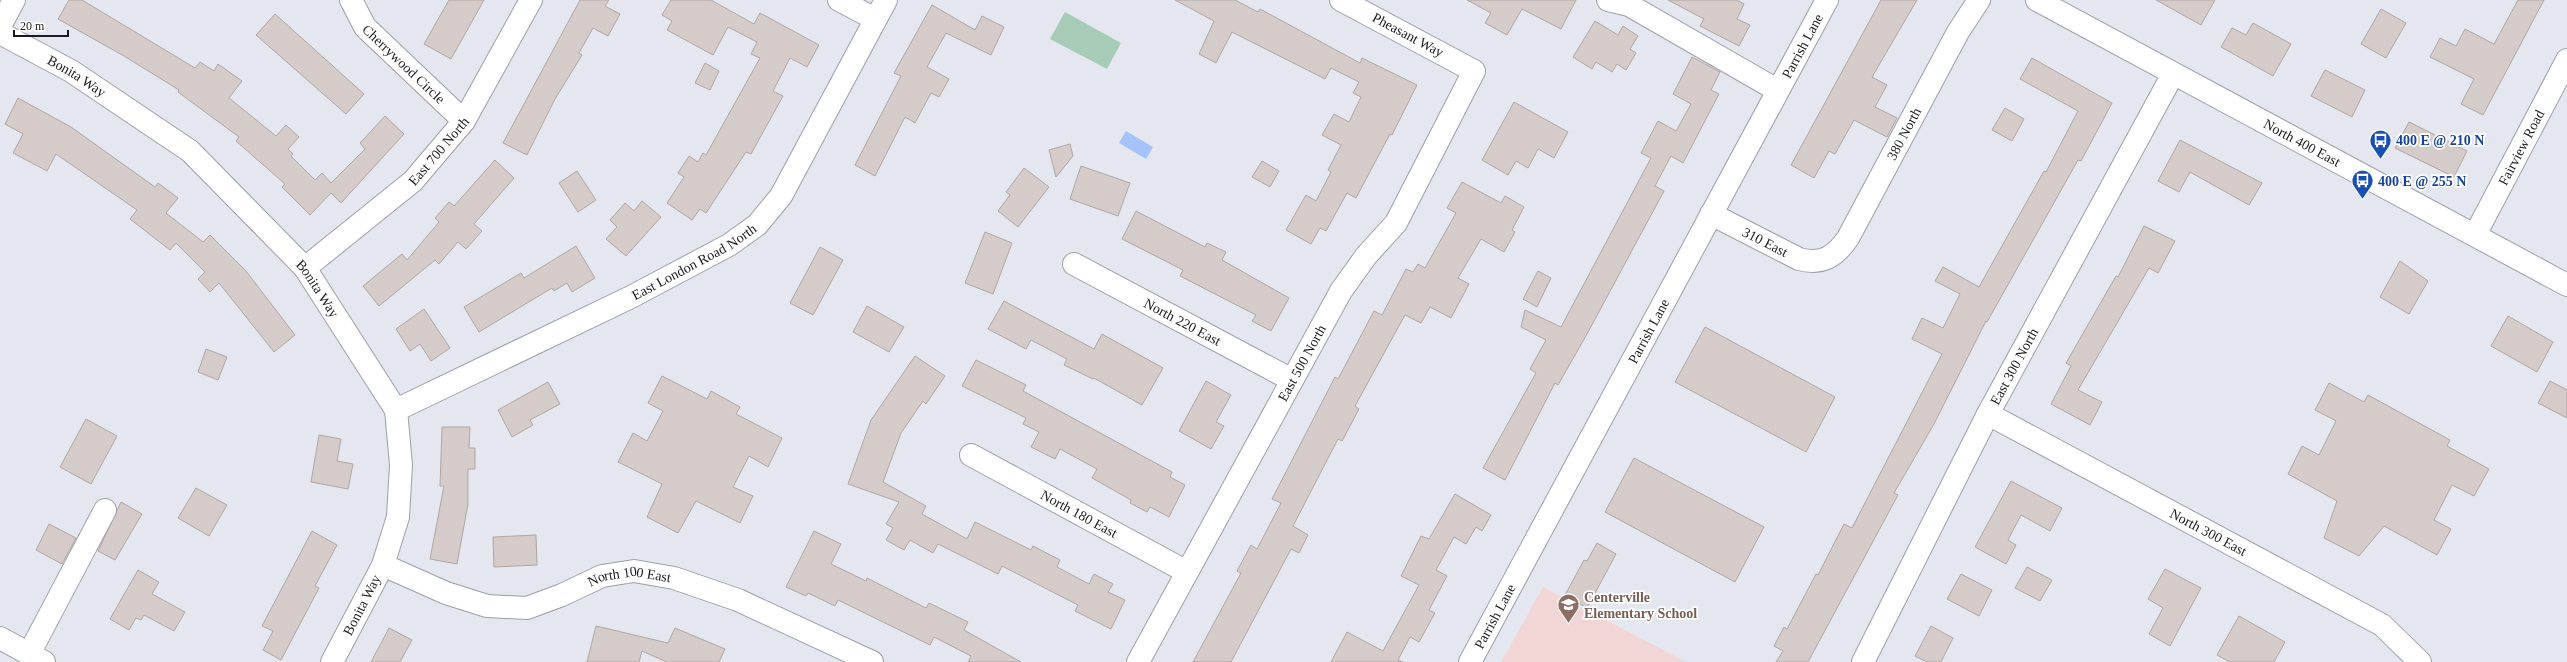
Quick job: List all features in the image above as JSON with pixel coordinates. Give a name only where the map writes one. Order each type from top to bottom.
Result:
[{"type":"street","points":[[0,26],[14,0]]},
{"type":"street","name":"Cherrywood Circle","points":[[351,0],[365,27],[464,121]]},
{"type":"street","name":"East 700 North","points":[[305,268],[413,181],[464,121],[531,0]]},
{"type":"street","points":[[839,0],[875,19]]},
{"type":"street","name":"East London Road North","points":[[396,410],[631,297],[729,245],[757,225],[781,196],[886,0]]},
{"type":"street","name":"Pheasant Way","points":[[1341,0],[1474,71]]},
{"type":"street","points":[[1608,0],[1629,5],[1777,90]]},
{"type":"street","name":"Parrish Lane","points":[[1470,662],[1777,90],[1827,0]]},
{"type":"street","name":"380 North","points":[[1822,261],[1837,252],[1848,238],[1958,32],[1979,0]]},
{"type":"street","name":"North 400 East","points":[[2037,0],[2567,285]]},
{"type":"street","name":"Bonita Way","points":[[0,33],[71,71],[190,151],[305,268],[396,410],[401,465],[398,518],[383,565],[332,662]]},
{"type":"street","name":"Fairview Road","points":[[2475,235],[2567,60]]},
{"type":"street","name":"East 500 North","points":[[1138,662],[1341,291],[1366,256],[1396,223],[1474,71]]},
{"type":"street","name":"East 300 North","points":[[1863,662],[1988,414],[2173,74]]},
{"type":"street","name":"310 East","points":[[1711,214],[1792,256],[1807,261],[1822,261]]},
{"type":"street","name":"North 220 East","points":[[1074,264],[1292,380]]},
{"type":"street","name":"North 300 East","points":[[1988,414],[2382,625],[2420,662]]},
{"type":"street","name":"North 180 East","points":[[971,455],[1187,572]]},
{"type":"street","points":[[0,638],[37,658],[105,510]]},
{"type":"street","name":"North 100 East","points":[[383,565],[446,593],[487,606],[527,608],[562,595],[602,576],[634,571],[674,578],[738,600],[872,662]]},
{"type":"shaded area","name":"Centerville Elementary School","points":[[1543,587],[1686,662],[1501,662]]},
{"type":"green space","points":[[1065,12],[1121,43],[1107,69],[1050,39]]},
{"type":"water","points":[[1126,131],[1153,147],[1146,159],[1119,143]]},
{"type":"building","points":[[69,0],[82,0],[195,68],[200,62],[214,71],[218,64],[242,81],[229,98],[276,136],[286,125],[299,137],[288,149],[293,154],[291,156],[315,180],[322,173],[331,183],[365,149],[360,143],[385,116],[404,134],[341,203],[331,193],[310,215],[282,187],[285,184],[236,141],[239,137],[178,92],[179,90],[124,56],[58,19]]},
{"type":"building","points":[[449,0],[484,0],[451,59],[424,44]]},
{"type":"building","points":[[580,0],[609,0],[605,6],[620,14],[608,36],[593,28],[579,53],[582,55],[555,99],[527,155],[503,143]]},
{"type":"building","points":[[671,0],[711,0],[754,24],[760,13],[819,45],[807,67],[790,58],[773,91],[783,96],[751,154],[746,152],[706,213],[700,209],[692,220],[667,203],[684,177],[678,173],[689,156],[698,162],[703,153],[706,155],[760,58],[751,54],[757,42],[728,27],[713,55],[667,30],[672,21],[662,15]]},
{"type":"building","points":[[1175,0],[1235,0],[1258,12],[1260,9],[1360,63],[1362,58],[1417,85],[1392,135],[1390,134],[1356,198],[1347,193],[1326,231],[1320,228],[1311,244],[1286,230],[1306,195],[1316,201],[1331,172],[1328,170],[1341,145],[1322,135],[1334,114],[1349,122],[1361,97],[1353,93],[1359,82],[1331,68],[1325,79],[1232,32],[1216,63],[1199,54],[1214,21]]},
{"type":"building","points":[[1467,0],[1576,0],[1561,29],[1522,9],[1507,35],[1485,23],[1491,13]]},
{"type":"building","points":[[1668,0],[1737,0],[1744,4],[1737,19],[1750,25],[1739,46],[1700,26],[1704,19]]},
{"type":"building","points":[[1881,0],[1917,0],[1872,77],[1887,85],[1875,107],[1897,118],[1887,137],[1854,120],[1835,154],[1829,151],[1814,178],[1791,165]]},
{"type":"building","points":[[2156,0],[2215,0],[2201,25]]},
{"type":"building","points":[[2518,0],[2544,0],[2483,115],[2461,104],[2474,79],[2430,57],[2440,38],[2456,46],[2465,29],[2494,44]]},
{"type":"building","points":[[932,5],[975,30],[982,16],[1004,27],[991,55],[946,33],[927,67],[949,79],[939,97],[931,93],[915,123],[905,117],[875,176],[855,165],[901,76],[894,73]]},
{"type":"building","points":[[2381,9],[2406,23],[2386,58],[2361,44]]},
{"type":"building","points":[[275,14],[364,94],[346,114],[256,35]]},
{"type":"building","points":[[1595,21],[1618,35],[1623,26],[1638,36],[1630,49],[1636,53],[1626,70],[1617,64],[1612,72],[1596,62],[1592,69],[1573,57]]},
{"type":"building","points":[[2253,23],[2291,44],[2273,76],[2221,47],[2232,28],[2246,35]]},
{"type":"building","points":[[1692,57],[1720,72],[1711,90],[1719,94],[1683,163],[1671,156],[1655,186],[1664,191],[1587,334],[1558,385],[1555,383],[1505,480],[1483,468],[1536,373],[1530,369],[1546,340],[1521,327],[1525,310],[1561,327],[1651,158],[1641,153],[1658,121],[1676,131],[1691,104],[1673,94]]},
{"type":"building","points":[[2032,58],[2112,103],[2081,161],[2078,160],[1987,322],[1986,321],[1934,424],[1894,493],[1898,495],[1808,662],[1776,662],[1783,651],[1774,646],[1784,627],[1787,629],[1816,574],[1818,575],[1844,524],[1852,528],[1942,354],[1912,339],[1922,318],[1943,328],[1960,294],[1935,281],[1943,267],[1979,287],[2044,171],[2046,172],[2078,111],[2020,79]]},
{"type":"building","points":[[705,63],[719,71],[710,90],[695,83]]},
{"type":"building","points":[[2325,70],[2365,90],[2352,117],[2311,96]]},
{"type":"building","points":[[18,98],[71,127],[155,187],[158,183],[178,198],[166,213],[203,242],[210,235],[246,271],[295,335],[274,352],[219,283],[210,292],[198,279],[205,272],[176,243],[170,250],[130,219],[137,210],[56,154],[47,171],[13,153],[23,134],[5,124]]},
{"type":"building","points":[[1514,102],[1568,132],[1554,158],[1538,149],[1528,168],[1516,161],[1508,175],[1482,160]]},
{"type":"building","points":[[2005,108],[2024,119],[2012,141],[1992,130]]},
{"type":"building","points":[[2409,122],[2467,151],[2454,177],[2395,148]]},
{"type":"building","points":[[2180,140],[2262,183],[2249,205],[2190,172],[2179,192],[2158,181]]},
{"type":"building","points":[[1070,144],[1073,156],[1056,177],[1049,150]]},
{"type":"building","points":[[495,160],[514,178],[474,224],[482,231],[466,249],[458,242],[439,264],[435,260],[379,306],[363,286],[402,254],[407,260],[439,222],[435,218],[449,202],[454,206]]},
{"type":"building","points":[[1262,161],[1279,171],[1270,187],[1252,177]]},
{"type":"building","points":[[1081,166],[1130,183],[1118,216],[1070,199]]},
{"type":"building","points":[[1024,168],[1049,187],[1018,227],[998,211],[1010,195],[1006,192]]},
{"type":"building","points":[[577,171],[596,200],[578,212],[559,183]]},
{"type":"building","points":[[1462,182],[1501,203],[1505,196],[1524,207],[1512,230],[1515,232],[1504,252],[1481,239],[1458,278],[1469,284],[1451,318],[1430,307],[1421,323],[1405,315],[1355,406],[1359,409],[1342,441],[1338,439],[1293,526],[1308,535],[1299,553],[1291,549],[1231,662],[1193,662],[1241,573],[1237,571],[1251,545],[1257,549],[1281,503],[1272,499],[1335,377],[1338,379],[1374,311],[1382,315],[1406,269],[1413,272],[1418,264],[1425,268],[1456,213],[1447,208]]},
{"type":"building","points":[[642,201],[661,217],[626,256],[606,239],[617,227],[610,220],[625,203],[634,211]]},
{"type":"building","points":[[1136,211],[1205,247],[1207,243],[1226,252],[1222,260],[1289,298],[1271,331],[1252,321],[1256,315],[1180,276],[1183,270],[1122,239]]},
{"type":"building","points":[[2144,226],[2175,241],[2158,273],[2149,268],[2078,390],[2102,402],[2090,425],[2051,404],[2071,366],[2066,363],[2116,276],[2118,277]]},
{"type":"building","points":[[985,232],[1012,243],[993,294],[965,283]]},
{"type":"building","points":[[576,246],[595,278],[572,292],[567,283],[554,291],[552,288],[479,332],[464,307],[521,273],[524,278]]},
{"type":"building","points":[[820,247],[843,260],[813,315],[790,303]]},
{"type":"building","points":[[2400,261],[2428,281],[2409,314],[2380,297]]},
{"type":"building","points":[[1538,271],[1551,278],[1537,307],[1523,299]]},
{"type":"building","points":[[1004,301],[1094,349],[1102,334],[1163,368],[1142,405],[1094,378],[1093,379],[1064,365],[1067,359],[1031,340],[1026,349],[988,329]]},
{"type":"building","points":[[867,306],[904,327],[889,352],[853,332]]},
{"type":"building","points":[[424,309],[450,348],[431,361],[420,344],[410,351],[396,329]]},
{"type":"building","points":[[2508,316],[2553,342],[2537,372],[2491,346]]},
{"type":"building","points":[[1705,327],[1835,397],[1806,452],[1675,382]]},
{"type":"building","points":[[206,349],[227,357],[218,380],[198,372]]},
{"type":"building","points":[[915,356],[945,376],[926,404],[923,401],[901,433],[883,482],[926,506],[922,514],[967,539],[975,522],[1031,550],[1033,546],[1060,560],[1057,567],[1089,584],[1094,574],[1113,584],[1108,592],[1125,600],[1111,629],[1075,611],[1078,605],[1002,566],[998,574],[938,544],[933,553],[910,540],[904,550],[886,540],[893,528],[886,524],[899,502],[848,484],[871,420]]},
{"type":"building","points":[[976,360],[1026,385],[1023,391],[1172,472],[1170,477],[1185,485],[1169,517],[1150,507],[1147,512],[1130,503],[1131,500],[1092,478],[1097,469],[1060,449],[1055,459],[1031,447],[1039,432],[1023,424],[1026,418],[962,386]]},
{"type":"building","points":[[662,376],[707,399],[711,391],[740,407],[736,414],[782,438],[768,467],[749,456],[733,487],[753,496],[740,523],[696,501],[678,533],[647,517],[662,484],[618,462],[633,433],[647,441],[663,411],[648,403]]},
{"type":"building","points":[[1206,381],[1231,395],[1216,422],[1224,426],[1211,449],[1179,431]]},
{"type":"building","points":[[2550,381],[2567,390],[2567,418],[2538,403]]},
{"type":"building","points":[[548,382],[560,404],[530,420],[533,425],[512,437],[498,410]]},
{"type":"building","points":[[2329,383],[2364,402],[2368,395],[2450,440],[2447,446],[2489,469],[2474,496],[2452,485],[2434,520],[2451,529],[2437,555],[2384,526],[2359,556],[2324,538],[2337,501],[2288,474],[2302,446],[2319,455],[2336,421],[2315,410]]},
{"type":"building","points":[[86,419],[117,436],[91,484],[60,467]]},
{"type":"building","points":[[442,427],[470,427],[469,448],[475,448],[475,469],[468,469],[468,504],[457,564],[430,559],[444,486],[440,486]]},
{"type":"building","points":[[319,435],[341,439],[337,461],[353,464],[348,489],[311,482]]},
{"type":"building","points":[[1634,458],[1764,527],[1735,582],[1605,512]]},
{"type":"building","points":[[2011,481],[2062,508],[2050,531],[2021,515],[2008,540],[2016,545],[2006,564],[1975,547]]},
{"type":"building","points":[[196,488],[227,505],[209,536],[178,518]]},
{"type":"building","points":[[1455,494],[1491,515],[1482,531],[1476,527],[1466,544],[1454,537],[1436,570],[1447,576],[1429,610],[1435,613],[1419,642],[1410,637],[1398,660],[1403,662],[1331,662],[1347,632],[1383,651],[1419,585],[1401,576],[1421,536],[1429,539]]},
{"type":"building","points":[[121,502],[142,514],[115,560],[98,551]]},
{"type":"building","points":[[49,524],[76,538],[62,564],[36,550]]},
{"type":"building","points":[[312,531],[337,545],[315,586],[319,588],[281,660],[263,650],[273,631],[262,626]]},
{"type":"building","points":[[814,531],[841,544],[831,564],[866,581],[867,578],[926,608],[929,603],[968,622],[964,630],[1021,662],[968,662],[971,656],[934,637],[930,645],[838,600],[835,606],[808,593],[806,596],[786,587]]},
{"type":"building","points":[[536,535],[537,565],[494,567],[493,537]]},
{"type":"building","points":[[1597,543],[1616,554],[1587,608],[1565,595],[1584,560],[1587,561]]},
{"type":"building","points":[[2027,567],[2052,580],[2040,601],[2015,588]]},
{"type":"building","points":[[2165,569],[2201,588],[2170,646],[2149,634],[2163,608],[2148,599]]},
{"type":"building","points":[[138,570],[159,582],[152,594],[185,612],[174,631],[144,615],[141,620],[136,618],[129,630],[110,619]]},
{"type":"building","points":[[1961,574],[1992,590],[1979,616],[1947,599]]},
{"type":"building","points":[[2239,616],[2285,642],[2274,662],[2230,662],[2217,655]]},
{"type":"building","points":[[596,626],[668,643],[675,628],[725,649],[719,662],[667,662],[642,651],[639,662],[587,662]]},
{"type":"building","points":[[1931,626],[1953,638],[1941,662],[1927,662],[1915,656]]},
{"type":"building","points":[[389,628],[412,640],[400,662],[371,662]]},
{"type":"place","name":"400 E @ 210 N","points":[[2380,160]]},
{"type":"place","name":"400 E @ 255 N","points":[[2363,200]]},
{"type":"place","name":"Centerville Elementary School","points":[[1568,624]]}]
